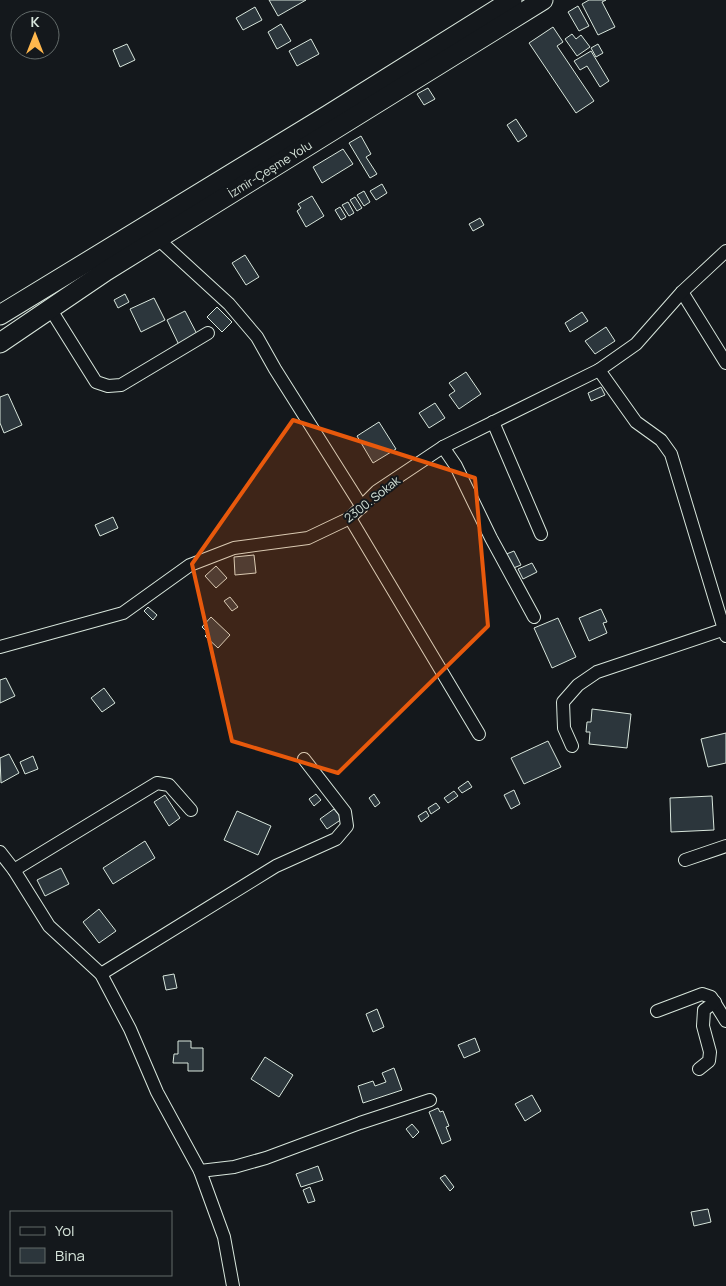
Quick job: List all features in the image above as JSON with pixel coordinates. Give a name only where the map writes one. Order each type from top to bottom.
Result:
[{"type":"highway","name":"İzmir-Çeşme Yolu","points":[[0,315],[512,0]]},
{"type":"highway","name":"İzmir-Çeşme Yolu","points":[[0,343],[106,271],[543,0]]},
{"type":"street","points":[[158,239],[229,304],[257,337],[275,369],[362,507]]},
{"type":"street","name":"2300. Sokak","points":[[0,647],[123,613],[190,565],[234,548],[308,538],[350,518],[377,491],[444,447],[599,370],[636,344],[682,292],[726,251]]},
{"type":"street","points":[[682,292],[726,363]]},
{"type":"street","points":[[51,310],[96,382],[108,386],[121,385],[208,333]]},
{"type":"street","points":[[572,746],[564,728],[562,702],[578,685],[597,672],[725,633],[672,454],[661,440],[636,422],[599,370]]},
{"type":"street","points":[[493,422],[541,534]]},
{"type":"street","points":[[444,447],[456,466],[491,538],[534,617]]},
{"type":"street","points":[[350,518],[479,734]]},
{"type":"street","points":[[101,974],[276,866],[336,839],[347,826],[345,812],[304,759]]},
{"type":"street","points":[[14,870],[157,783],[169,785],[190,810]]},
{"type":"street","points":[[685,860],[726,846]]},
{"type":"street","points":[[0,852],[14,870],[49,926],[101,974],[130,1029],[156,1092],[200,1171],[224,1237],[233,1286]]},
{"type":"street","points":[[657,1011],[702,994],[711,997],[726,1020]]},
{"type":"street","points":[[699,1069],[709,1061],[710,1052],[703,1026],[704,1010],[715,1002]]},
{"type":"street","points":[[200,1171],[234,1167],[266,1158],[360,1123],[430,1100]]},
{"type":"highlighted area","points":[[293,420],[475,478],[488,626],[338,773],[232,741],[192,564]]},
{"type":"building","points":[[269,0],[306,0],[278,16]]},
{"type":"building","points":[[589,0],[606,0],[602,2],[615,27],[598,35],[582,4]]},
{"type":"building","points":[[578,6],[589,26],[579,31],[568,12]]},
{"type":"building","points":[[255,7],[262,20],[243,30],[236,18]]},
{"type":"building","points":[[281,24],[291,41],[277,49],[268,32]]},
{"type":"building","points":[[553,27],[563,42],[557,46],[594,101],[576,113],[529,43]]},
{"type":"building","points":[[572,34],[576,39],[581,35],[590,47],[577,56],[565,39]]},
{"type":"building","points":[[311,39],[319,54],[297,66],[289,51]]},
{"type":"building","points":[[127,44],[135,60],[120,67],[113,50]]},
{"type":"building","points":[[598,44],[603,53],[596,57],[591,48]]},
{"type":"building","points":[[591,51],[609,81],[600,87],[587,66],[580,70],[574,61]]},
{"type":"building","points":[[428,88],[435,99],[424,105],[417,94]]},
{"type":"building","points":[[516,119],[527,136],[518,142],[507,125]]},
{"type":"building","points":[[361,136],[371,154],[366,157],[377,174],[370,178],[349,143]]},
{"type":"building","points":[[343,149],[353,164],[322,183],[313,167]]},
{"type":"building","points":[[382,184],[387,193],[376,200],[370,191]]},
{"type":"building","points":[[364,191],[370,202],[364,206],[357,195]]},
{"type":"building","points":[[312,196],[324,216],[306,227],[297,211],[301,208],[298,204]]},
{"type":"building","points":[[355,197],[362,208],[357,211],[350,200]]},
{"type":"building","points":[[348,202],[354,213],[349,216],[342,205]]},
{"type":"building","points":[[340,207],[346,217],[341,220],[335,210]]},
{"type":"building","points":[[480,218],[484,225],[473,231],[469,224]]},
{"type":"building","points":[[245,255],[259,277],[246,285],[232,263]]},
{"type":"building","points":[[125,294],[129,302],[118,308],[114,300]]},
{"type":"building","points":[[154,298],[165,320],[141,332],[130,309]]},
{"type":"building","points":[[217,307],[232,322],[222,332],[207,317]]},
{"type":"building","points":[[185,311],[198,336],[179,345],[167,320]]},
{"type":"building","points":[[582,312],[588,321],[570,332],[565,323]]},
{"type":"building","points":[[606,327],[615,341],[595,354],[585,341]]},
{"type":"building","points":[[466,372],[481,394],[459,409],[449,395],[455,391],[449,383]]},
{"type":"building","points":[[601,387],[605,395],[591,401],[588,393]]},
{"type":"building","points":[[8,394],[22,425],[4,433],[0,423],[0,397]]},
{"type":"building","points":[[435,403],[445,418],[429,428],[419,413]]},
{"type":"building","points":[[379,422],[396,449],[373,463],[357,436]]},
{"type":"building","points":[[113,517],[118,528],[100,536],[95,525]]},
{"type":"building","points":[[514,551],[521,565],[511,569],[504,555]]},
{"type":"building","points":[[254,555],[256,573],[235,575],[234,557]]},
{"type":"building","points":[[532,563],[537,572],[523,579],[518,569]]},
{"type":"building","points":[[216,566],[227,578],[216,588],[205,576]]},
{"type":"building","points":[[230,597],[238,607],[232,611],[224,601]]},
{"type":"building","points":[[148,607],[157,615],[153,620],[144,611]]},
{"type":"building","points":[[601,609],[607,622],[603,623],[607,633],[589,641],[579,618]]},
{"type":"building","points":[[211,617],[230,635],[218,648],[205,636],[208,633],[202,627]]},
{"type":"building","points":[[558,618],[576,657],[552,668],[534,628]]},
{"type":"building","points":[[6,678],[15,696],[0,703],[0,680]]},
{"type":"building","points":[[104,688],[115,703],[102,712],[91,698]]},
{"type":"building","points":[[592,709],[631,714],[627,748],[589,744],[590,732],[586,732],[587,722],[591,722]]},
{"type":"building","points":[[726,733],[726,763],[708,767],[701,739]]},
{"type":"building","points":[[548,741],[561,767],[524,784],[511,758]]},
{"type":"building","points":[[9,754],[19,773],[1,783],[0,758]]},
{"type":"building","points":[[33,756],[38,769],[25,774],[20,762]]},
{"type":"building","points":[[468,781],[472,787],[462,793],[458,788]]},
{"type":"building","points":[[514,790],[520,804],[511,809],[504,795]]},
{"type":"building","points":[[454,791],[458,796],[448,803],[444,798]]},
{"type":"building","points":[[316,794],[321,800],[314,806],[309,799]]},
{"type":"building","points":[[374,794],[380,803],[375,807],[369,798]]},
{"type":"building","points":[[165,795],[180,818],[169,826],[154,802]]},
{"type":"building","points":[[712,796],[714,830],[671,832],[670,798]]},
{"type":"building","points":[[436,803],[440,808],[431,814],[428,808]]},
{"type":"building","points":[[334,809],[342,819],[327,829],[320,819]]},
{"type":"building","points":[[237,811],[271,826],[258,855],[224,840]]},
{"type":"building","points":[[426,811],[429,816],[421,822],[418,816]]},
{"type":"building","points":[[145,841],[155,858],[113,884],[103,868]]},
{"type":"building","points":[[61,868],[69,884],[45,896],[37,880]]},
{"type":"building","points":[[99,909],[116,931],[99,943],[83,922]]},
{"type":"building","points":[[174,974],[177,988],[166,990],[163,976]]},
{"type":"building","points":[[377,1009],[384,1027],[373,1032],[366,1014]]},
{"type":"building","points":[[475,1038],[480,1051],[464,1058],[458,1045]]},
{"type":"building","points":[[178,1041],[191,1041],[191,1048],[203,1048],[203,1071],[188,1071],[188,1063],[173,1063],[174,1054],[178,1054]]},
{"type":"building","points":[[265,1057],[293,1075],[279,1097],[251,1079]]},
{"type":"building","points":[[394,1068],[402,1090],[363,1103],[358,1086],[373,1081],[375,1086],[386,1082],[382,1073]]},
{"type":"building","points":[[532,1095],[541,1111],[525,1121],[515,1104]]},
{"type":"building","points":[[438,1108],[440,1112],[443,1111],[449,1126],[446,1127],[451,1140],[442,1144],[429,1112]]},
{"type":"building","points":[[412,1124],[419,1132],[413,1138],[406,1129]]},
{"type":"building","points":[[318,1166],[323,1180],[301,1187],[296,1174]]},
{"type":"building","points":[[445,1175],[454,1187],[450,1191],[440,1178]]},
{"type":"building","points":[[310,1187],[315,1201],[308,1203],[303,1190]]},
{"type":"building","points":[[708,1209],[711,1222],[694,1226],[691,1212]]}]
